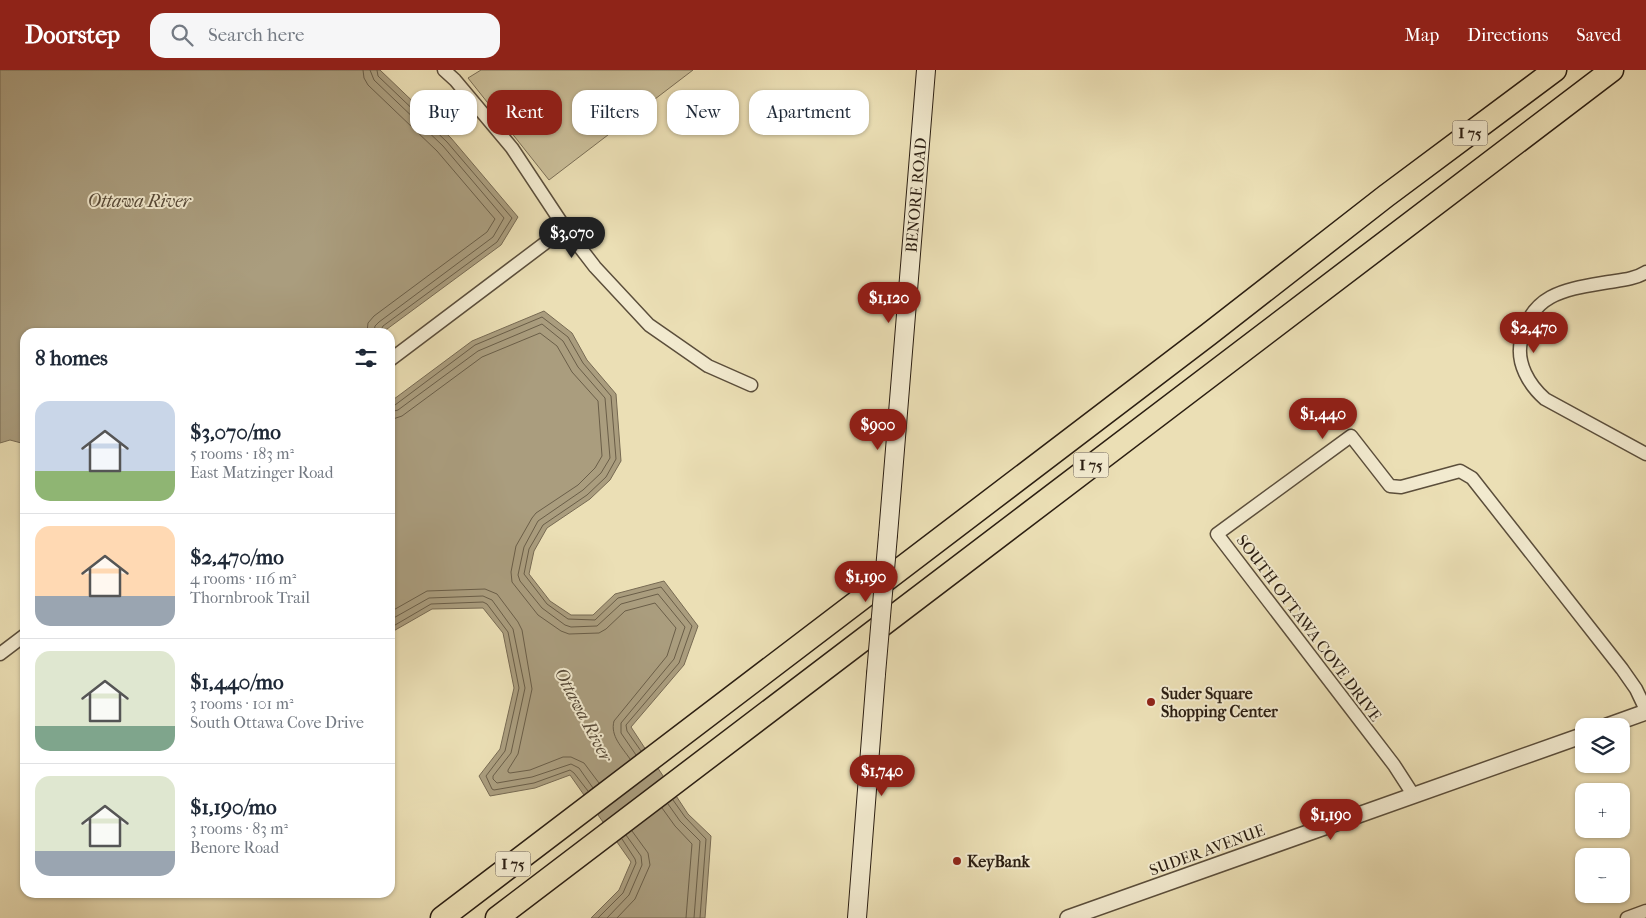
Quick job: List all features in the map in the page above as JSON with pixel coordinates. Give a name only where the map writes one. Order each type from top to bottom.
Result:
[{"type":"highway","name":"I 75","points":[[442,918],[1193,346],[1386,196],[1555,70]]},
{"type":"highway","name":"I 75","points":[[497,918],[1612,70]]},
{"type":"main road","name":"BENORE ROAD","points":[[857,916],[926,70]]},
{"type":"street","points":[[444,70],[456,80],[512,148],[565,228],[595,267],[649,325],[708,366],[751,385]]},
{"type":"street","points":[[395,356],[565,228]]},
{"type":"street","points":[[1646,272],[1634,278],[1568,289],[1556,293],[1531,315],[1525,325],[1519,348],[1528,380],[1535,391],[1544,399],[1646,454]]},
{"type":"street","name":"SOUTH OTTAWA COVE DRIVE","points":[[1414,796],[1394,765],[1217,534],[1351,436],[1390,486],[1401,487],[1460,471],[1472,478],[1622,670],[1636,689],[1646,711]]},
{"type":"street","points":[[0,654],[20,639]]},
{"type":"street","points":[[1628,718],[1646,711]]},
{"type":"street","name":"SUDER AVENUE","points":[[1068,918],[1575,738]]},
{"type":"street","points":[[1627,918],[1646,911]]},
{"type":"shaded area","points":[[481,70],[693,70],[657,98],[657,90],[572,90],[572,135],[608,135],[549,180],[513,135],[562,135],[562,90],[487,90],[487,102],[468,78]]},
{"type":"water","name":"Ottawa River","points":[[0,70],[380,70],[410,99],[410,135],[448,135],[518,217],[501,245],[388,328],[20,328],[20,443],[10,440],[0,443]]},
{"type":"water","name":"Ottawa River","points":[[544,311],[572,333],[587,360],[616,394],[621,461],[610,480],[590,499],[547,528],[534,551],[529,574],[550,601],[571,615],[593,615],[615,594],[664,581],[698,626],[684,665],[631,727],[688,814],[711,836],[705,918],[591,918],[619,890],[631,862],[570,775],[535,788],[490,796],[479,776],[500,749],[514,688],[503,633],[483,608],[432,609],[395,630],[395,398],[472,341]]},
{"type":"place","name":"Suder Square Shopping Center","points":[[1151,702]]},
{"type":"place","name":"KeyBank","points":[[957,861]]}]
